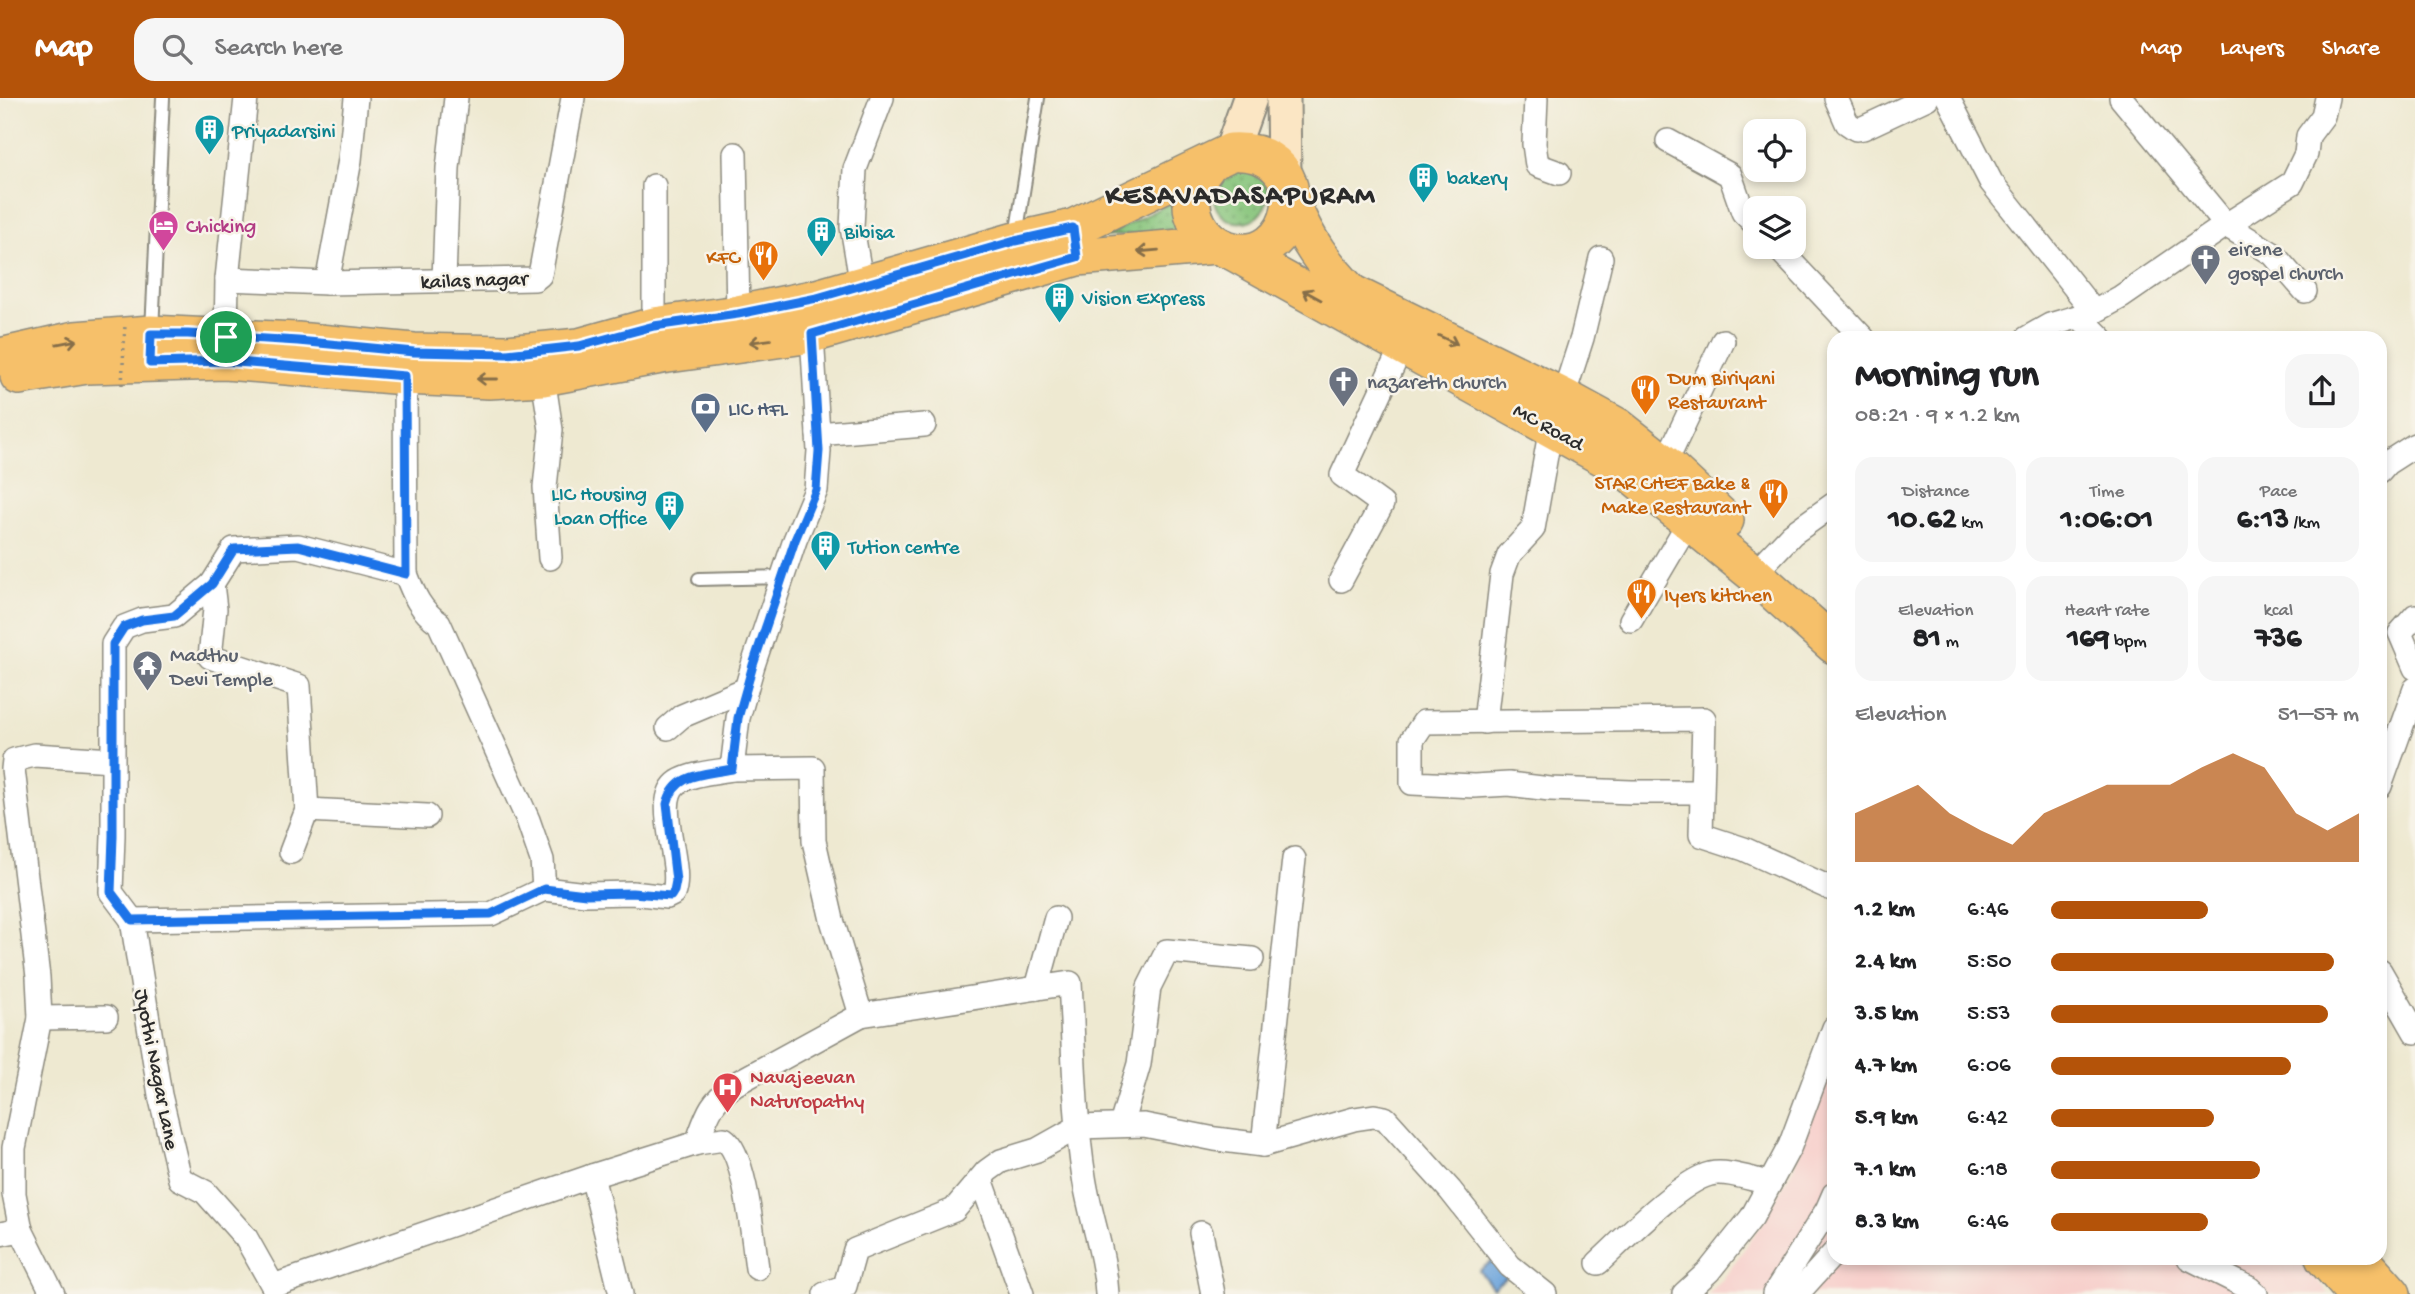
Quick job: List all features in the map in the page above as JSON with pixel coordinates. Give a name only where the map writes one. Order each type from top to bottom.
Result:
[{"type":"main road","points":[[1225,249],[1204,236],[1196,223],[1192,208],[1195,185],[1219,159],[1250,98]]},
{"type":"main road","points":[[0,357],[75,340],[142,341],[226,337],[414,352],[507,354],[579,346],[654,326],[738,314],[817,298],[1015,241],[1256,250],[1276,238],[1283,229],[1288,190],[1283,98]]},
{"type":"main road","points":[[0,379],[87,365],[142,341],[225,361],[405,376],[489,380],[543,377],[661,355],[812,334],[1075,243],[1219,159],[1246,152],[1261,155],[1274,164],[1288,190]]},
{"type":"main road","name":"MC Road","points":[[1288,190],[1304,233],[1327,268],[1351,293],[1557,412],[1690,520],[1760,567],[1827,620]]},
{"type":"main road","name":"MC Road","points":[[1225,249],[1403,344],[1557,412],[1618,427],[1665,464],[1827,638]]},
{"type":"main road","points":[[2330,1265],[2356,1294]]},
{"type":"main road","points":[[2366,1265],[2392,1294]]},
{"type":"street","points":[[226,337],[227,279],[246,98]]},
{"type":"street","points":[[327,283],[350,160],[356,98]]},
{"type":"street","points":[[444,280],[448,168],[456,98]]},
{"type":"street","name":"kailas nagar","points":[[227,279],[327,283],[535,279],[540,275],[573,98]]},
{"type":"street","points":[[862,286],[852,227],[855,169],[882,98]]},
{"type":"street","points":[[1536,98],[1534,144],[1537,165],[1559,173]]},
{"type":"street","points":[[1836,98],[1847,123],[1856,129],[1927,98]]},
{"type":"street","points":[[1948,98],[1991,183],[2097,331]]},
{"type":"street","points":[[2121,98],[2226,225],[2273,254],[2305,290]]},
{"type":"street","points":[[2040,331],[2087,315],[2121,297],[2292,183],[2306,154],[2308,136],[2323,116],[2327,98]]},
{"type":"street","points":[[1668,141],[1730,175],[1743,212]]},
{"type":"street","points":[[736,154],[738,314]]},
{"type":"street","points":[[654,186],[654,326]]},
{"type":"street","points":[[1485,722],[1502,574],[1509,555],[1533,529],[1557,412],[1582,338],[1601,258]]},
{"type":"street","points":[[1788,259],[1856,331]]},
{"type":"street","points":[[732,769],[738,718],[746,689],[795,540],[816,490],[818,434],[812,334]]},
{"type":"street","points":[[1665,464],[1723,341]]},
{"type":"street","points":[[1341,580],[1382,504],[1342,475],[1403,344]]},
{"type":"street","points":[[405,376],[406,574],[416,600],[427,615],[439,623],[528,820],[542,860],[544,889]]},
{"type":"street","points":[[543,377],[551,430],[545,487],[550,558]]},
{"type":"street","points":[[818,434],[923,425]]},
{"type":"street","points":[[2387,463],[2415,445]]},
{"type":"street","points":[[1760,567],[1792,534],[1827,509]]},
{"type":"street","points":[[1631,620],[1690,520]]},
{"type":"street","name":"Jyothi Nagar Lane","points":[[406,574],[298,546],[234,549],[212,584],[174,616],[142,620],[124,627],[113,644],[111,892],[132,920],[160,1095],[180,1179],[205,1192],[246,1238],[268,1290],[593,1176],[697,1143],[724,1139],[732,1146],[746,1189],[757,1268]]},
{"type":"street","points":[[212,584],[215,609],[210,657],[299,686],[307,810],[291,852]]},
{"type":"street","points":[[2415,616],[2400,634],[2415,668]]},
{"type":"street","points":[[668,728],[682,716],[746,689]]},
{"type":"street","points":[[2387,767],[2415,689]]},
{"type":"street","points":[[1701,792],[1632,792],[1550,789],[1509,784],[1474,786],[1412,783],[1412,740],[1424,722],[1704,719],[1701,835],[1744,849],[1827,887]]},
{"type":"street","points":[[53,1294],[11,1232],[15,1194],[14,1148],[40,1018],[37,964],[14,781],[14,760],[34,755],[112,760]]},
{"type":"street","points":[[132,920],[491,914],[544,889],[586,894],[671,896],[676,881],[667,804],[673,786],[687,778],[732,769],[813,768],[814,841],[832,920],[861,1015]]},
{"type":"street","points":[[307,810],[427,816]]},
{"type":"street","points":[[1263,1145],[1294,859]]},
{"type":"street","points":[[1037,988],[1056,918]]},
{"type":"street","points":[[1121,1125],[1139,1064],[1149,987],[1167,950],[1252,959]]},
{"type":"street","points":[[697,1143],[716,1098],[735,1084],[861,1015],[1070,983],[1084,1179],[1106,1268],[1107,1294]]},
{"type":"street","points":[[2387,983],[2415,1031]]},
{"type":"street","points":[[40,1018],[106,1017]]},
{"type":"street","points":[[1684,1294],[1709,1271],[1752,1217],[1790,1146],[1827,1047]]},
{"type":"street","points":[[825,1294],[845,1286],[855,1251],[954,1210],[987,1171],[1001,1161],[1037,1150],[1079,1126],[1144,1125],[1263,1145],[1354,1119],[1374,1116],[1385,1118],[1450,1190],[1510,1266],[1545,1294]]},
{"type":"street","points":[[1598,1263],[1652,1212],[1686,1187],[1710,1174],[1730,1174],[1770,1184]]},
{"type":"street","points":[[593,1176],[621,1294]]},
{"type":"street","points":[[981,1179],[1022,1294]]},
{"type":"street","points":[[1774,1294],[1827,1210]]},
{"type":"street","points":[[1201,1233],[1213,1294]]},
{"type":"street","points":[[1797,1294],[1827,1261]]},
{"type":"street","points":[[2203,1265],[2256,1294]]},
{"type":"lane","points":[[142,341],[163,98]]},
{"type":"lane","points":[[1015,241],[1038,98]]},
{"type":"lane","points":[[699,579],[783,577]]},
{"type":"path","points":[[122,385],[142,341]]},
{"type":"shaded area","points":[[1827,1076],[1827,1265],[2304,1265],[2329,1294],[1708,1294],[1723,1279],[1764,1221],[1794,1166]]},
{"type":"green space","points":[[1240,164],[1266,178],[1268,197],[1262,211],[1252,220],[1240,222],[1228,220],[1219,212],[1214,198],[1215,179]]},
{"type":"green space","points":[[1175,200],[1183,229],[1104,237]]},
{"type":"water","points":[[1496,1258],[1509,1275],[1493,1288],[1479,1271]]},
{"type":"place","name":"Priyadarsini","points":[[209,157]]},
{"type":"place","name":"bakery","points":[[1424,204]]},
{"type":"place","name":"Chicking","points":[[163,252]]},
{"type":"place","name":"Bibisa","points":[[821,258]]},
{"type":"place","name":"KFC","points":[[763,283]]},
{"type":"place","name":"eirene gospel church","points":[[2205,287]]},
{"type":"place","name":"Vision Express","points":[[1059,324]]},
{"type":"place","name":"nazareth church","points":[[1344,408]]},
{"type":"place","name":"Dum Biriyani Restaurant","points":[[1645,416]]},
{"type":"place","name":"LIC HFL","points":[[705,435]]},
{"type":"place","name":"STAR CHEF Bake & Make Restaurant","points":[[1773,521]]},
{"type":"place","name":"LIC Housing Loan Office","points":[[670,532]]},
{"type":"place","name":"Tution centre","points":[[825,573]]},
{"type":"place","name":"Iyers kitchen","points":[[1641,621]]},
{"type":"place","name":"Madthu Devi Temple","points":[[147,693]]},
{"type":"place","name":"Navajeevan Naturopathy","points":[[727,1115]]},
{"type":"district","name":"KESAVADASAPURAM","points":[[1241,193]]},
{"type":"route","points":[[1073,228],[1077,257],[812,334],[819,451],[816,490],[795,540],[753,665],[738,718],[732,769],[687,778],[673,786],[669,796],[667,804],[676,881],[674,891],[667,897],[632,893],[586,894],[544,889],[491,914],[132,920],[111,892],[113,644],[124,627],[142,620],[174,616],[212,584],[234,549],[298,546],[406,574],[405,376],[225,361],[150,363],[151,334],[226,337],[414,352],[507,354],[579,346],[654,326],[738,314],[817,298],[1015,241],[1073,228]]}]
